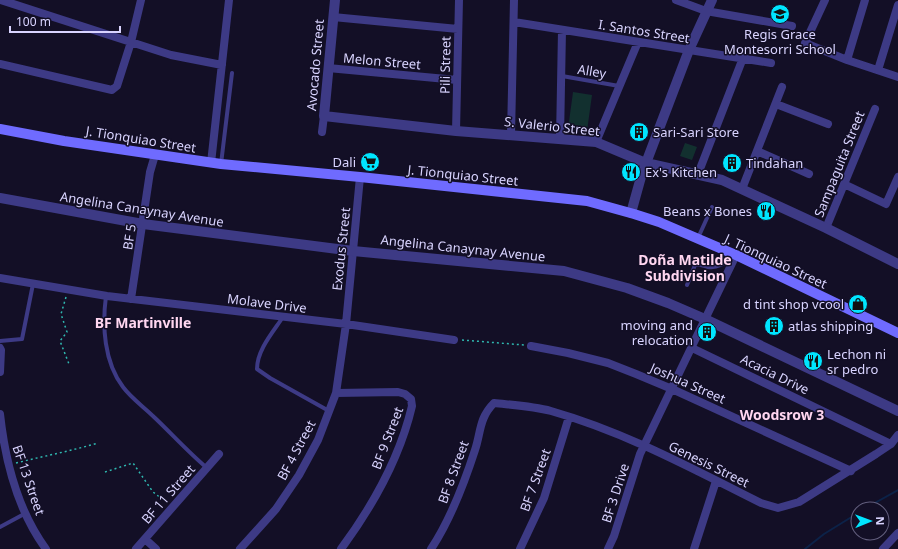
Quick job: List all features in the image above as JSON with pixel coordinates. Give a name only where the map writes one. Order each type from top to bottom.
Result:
[{"type":"main road","name":"J. Tionquiao Street","points":[[0,129],[211,163],[587,201],[633,213],[698,238],[898,333]]},
{"type":"street","points":[[1,0],[171,55],[222,64]]},
{"type":"street","points":[[0,64],[112,90],[117,86],[131,42],[141,0]]},
{"type":"street","points":[[211,163],[229,0]]},
{"type":"street","name":"Avocado Street","points":[[322,132],[335,0]]},
{"type":"street","name":"Pili Street","points":[[456,131],[459,0]]},
{"type":"street","points":[[511,134],[514,0]]},
{"type":"street","points":[[676,0],[706,12],[792,26]]},
{"type":"street","points":[[633,213],[646,162],[689,50],[712,0]]},
{"type":"street","points":[[825,0],[806,43],[847,60],[898,77]]},
{"type":"street","points":[[847,60],[865,0]]},
{"type":"street","points":[[878,70],[898,5]]},
{"type":"street","points":[[333,17],[458,29]]},
{"type":"street","name":"I. Santos Street","points":[[514,22],[771,63]]},
{"type":"street","points":[[560,139],[562,30]]},
{"type":"street","points":[[596,142],[638,42]]},
{"type":"street","points":[[698,174],[743,58]]},
{"type":"street","name":"Melon Street","points":[[328,68],[457,80]]},
{"type":"street","points":[[742,189],[782,87]]},
{"type":"street","points":[[776,104],[828,124]]},
{"type":"street","name":"Sampaguita Street","points":[[826,228],[874,109]]},
{"type":"street","name":"S. Valerio Street","points":[[324,116],[456,131],[511,134],[596,142],[646,162],[722,180],[826,228],[898,264]]},
{"type":"street","points":[[757,151],[809,174]]},
{"type":"street","name":"BF 5","points":[[131,299],[150,172],[155,155]]},
{"type":"street","points":[[844,184],[886,204],[898,176]]},
{"type":"street","name":"Exodus Street","points":[[346,324],[360,177]]},
{"type":"street","name":"Angelina Canaynay Avenue","points":[[0,198],[143,224],[353,251],[564,271],[627,288],[705,318],[898,411]]},
{"type":"street","name":"BF 3 Drive","points":[[608,549],[614,536],[637,461],[736,255]]},
{"type":"street","name":"Molave Drive","points":[[0,278],[106,296],[346,324],[454,340]]},
{"type":"street","name":"BF 4 Street","points":[[240,549],[276,509],[299,475],[318,440],[336,393],[346,324]]},
{"type":"street","name":"Joshua Street","points":[[531,346],[608,363],[672,389],[851,470]]},
{"type":"street","points":[[0,348],[0,372]]},
{"type":"street","name":"Acacia Drive","points":[[692,348],[891,444]]},
{"type":"street","name":"BF 9 Street","points":[[336,393],[398,392],[405,394],[411,399],[412,406],[398,448],[386,474],[360,524],[341,549]]},
{"type":"street","name":"Genesis Street","points":[[494,402],[551,411],[645,445],[761,503],[778,508],[799,502],[891,444],[898,435]]},
{"type":"street","name":"BF 8 Street","points":[[431,549],[459,494],[476,449],[484,416],[494,402]]},
{"type":"street","name":"BF 13 Street","points":[[0,414],[3,440],[9,465],[26,513],[46,549]]},
{"type":"street","name":"BF 7 Street","points":[[520,549],[544,498],[569,417]]},
{"type":"street","name":"BF 11 Street","points":[[136,549],[219,454]]},
{"type":"street","points":[[694,549],[716,481]]},
{"type":"street","points":[[883,549],[898,533]]},
{"type":"street","points":[[145,539],[156,549]]},
{"type":"lane","points":[[221,164],[232,73]]},
{"type":"lane","name":"Alley","points":[[562,76],[619,86]]},
{"type":"lane","points":[[698,238],[712,207]]},
{"type":"lane","points":[[687,285],[695,265],[699,264],[713,268],[719,266],[736,255]]},
{"type":"lane","points":[[0,341],[22,340],[34,283]]},
{"type":"lane","points":[[106,296],[104,308],[104,328],[107,348],[113,370],[122,387],[207,468]]},
{"type":"lane","points":[[283,317],[260,353],[257,360],[257,369],[270,378],[330,411]]},
{"type":"lane","points":[[0,527],[26,513]]},
{"type":"path","points":[[68,290],[61,314],[67,332],[60,341],[69,364]]},
{"type":"path","points":[[454,340],[531,346]]},
{"type":"path","points":[[9,465],[98,443]]},
{"type":"path","points":[[105,472],[133,463],[153,492],[173,508]]},
{"type":"green space","points":[[573,92],[592,95],[587,131],[568,129]]},
{"type":"green space","points":[[685,143],[697,147],[692,160],[680,156]]},
{"type":"waterway","points":[[878,501],[898,490]]},
{"type":"waterway","points":[[805,549],[824,534],[850,518]]},
{"type":"place","name":"Regis Grace Montesorri School","points":[[780,14]]},
{"type":"place","name":"Sari-Sari Store","points":[[639,132]]},
{"type":"place","name":"Dali","points":[[370,162]]},
{"type":"place","name":"Tindahan","points":[[732,163]]},
{"type":"place","name":"Ex's Kitchen","points":[[631,172]]},
{"type":"place","name":"Beans x Bones","points":[[766,211]]},
{"type":"place","name":"d tint shop vcool","points":[[858,304]]},
{"type":"place","name":"atlas shipping","points":[[774,326]]},
{"type":"place","name":"moving and relocation","points":[[707,332]]},
{"type":"place","name":"Lechon ni sr pedro","points":[[813,361]]},
{"type":"district","name":"Doña Matilde Subdivision","points":[[685,268]]},
{"type":"district","name":"BF Martinville","points":[[143,322]]},
{"type":"district","name":"Woodsrow 3","points":[[782,414]]}]
